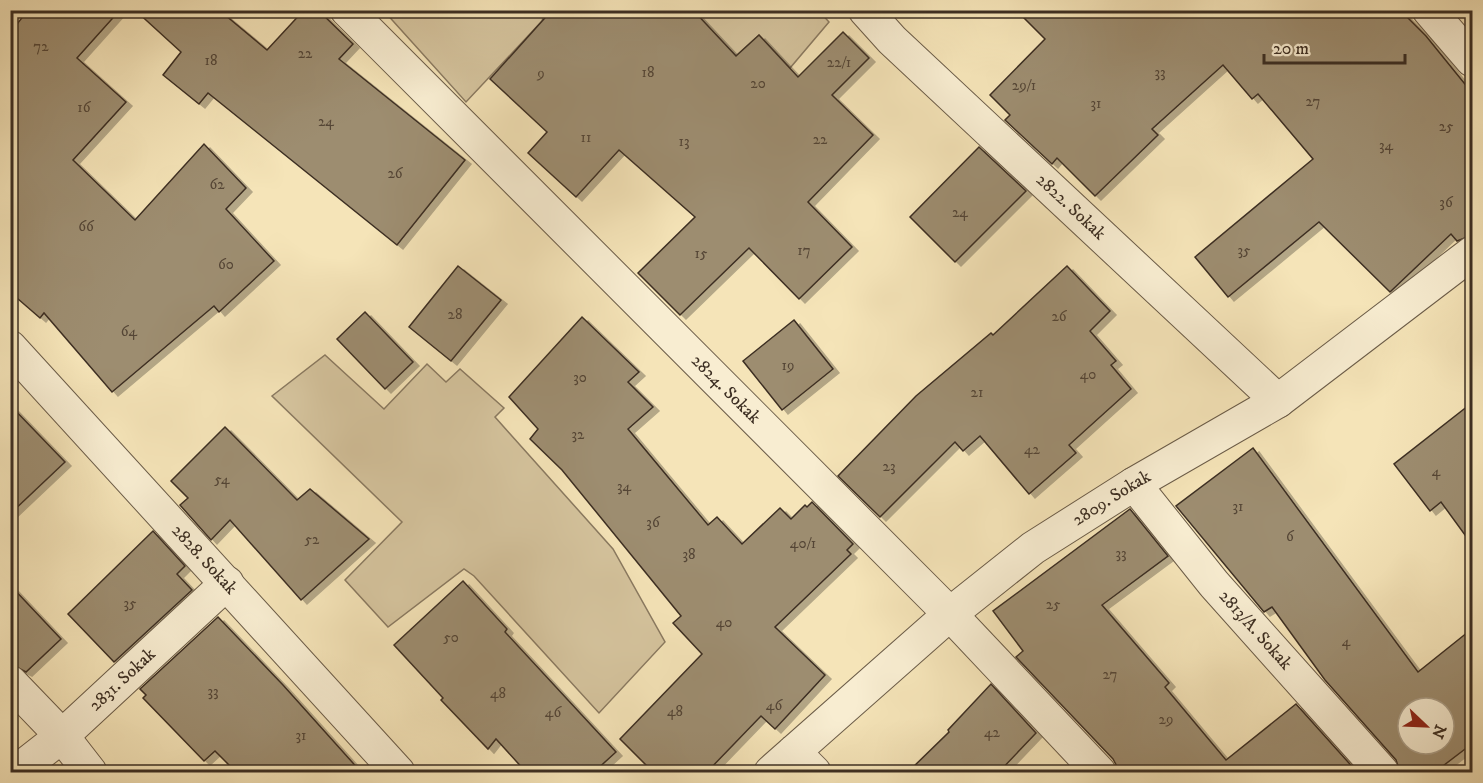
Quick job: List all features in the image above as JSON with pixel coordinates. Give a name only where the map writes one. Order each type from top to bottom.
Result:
[{"type":"street","name":"2824. Sokak","points":[[347,10],[950,614],[1099,772]]},
{"type":"street","name":"2822. Sokak","points":[[865,10],[892,40],[1278,401]]},
{"type":"street","points":[[1429,10],[1473,60]]},
{"type":"street","name":"2809. Sokak","points":[[793,766],[950,614],[1033,548],[1134,484],[1278,401],[1473,253]]},
{"type":"street","name":"2828. Sokak","points":[[10,347],[398,772]]},
{"type":"street","name":"2813/A. Sokak","points":[[1134,484],[1214,584],[1382,772]]},
{"type":"street","name":"2831. Sokak","points":[[16,772],[62,736],[227,583]]},
{"type":"street","points":[[10,682],[62,736],[90,772]]},
{"type":"shaded area","points":[[384,11],[545,11],[542,21],[466,102]]},
{"type":"shaded area","points":[[693,11],[819,11],[829,22],[790,68],[759,35],[736,56]]},
{"type":"shaded area","points":[[325,355],[384,409],[427,364],[446,382],[460,369],[504,408],[495,417],[613,549],[665,642],[599,713],[474,576],[464,569],[388,627],[345,580],[402,522],[272,396]]},
{"type":"building","points":[[28,10],[120,10],[77,58],[126,102],[73,160],[135,220],[204,144],[246,188],[226,209],[274,261],[219,312],[214,306],[112,392],[44,313],[40,318],[10,292],[10,33]]},
{"type":"building","points":[[135,10],[219,10],[267,50],[304,10],[318,10],[353,44],[339,59],[465,160],[397,245],[208,93],[199,104],[163,75],[181,52]]},
{"type":"building","points":[[552,10],[693,10],[736,56],[759,35],[798,77],[843,32],[869,58],[832,95],[873,135],[808,202],[852,247],[799,299],[749,248],[680,315],[638,273],[695,217],[619,150],[576,197],[528,153],[547,132],[490,79]]},
{"type":"building","points":[[1016,10],[1400,10],[1426,36],[1473,94],[1473,235],[1457,241],[1451,234],[1390,292],[1319,222],[1228,297],[1195,257],[1313,159],[1258,94],[1252,99],[1223,65],[1152,129],[1158,135],[1095,196],[1057,158],[1052,164],[1005,120],[1010,115],[990,95],[1045,39]]},
{"type":"building","points":[[979,147],[1026,191],[955,262],[910,217]]},
{"type":"building","points":[[458,266],[501,300],[451,361],[409,327]]},
{"type":"building","points":[[1067,266],[1110,311],[1090,331],[1116,361],[1111,365],[1131,389],[1069,445],[1076,453],[1029,494],[980,436],[963,451],[955,442],[880,517],[838,476],[916,396],[991,333],[993,335]]},
{"type":"building","points":[[365,312],[413,362],[385,389],[337,339]]},
{"type":"building","points":[[582,317],[639,372],[628,382],[653,407],[628,429],[708,525],[717,517],[742,544],[780,508],[791,519],[805,505],[807,507],[812,502],[853,544],[847,550],[851,554],[775,627],[825,675],[775,729],[761,716],[707,772],[653,772],[620,739],[702,654],[673,623],[681,616],[562,470],[530,439],[538,429],[509,397]]},
{"type":"building","points":[[794,320],[833,369],[782,410],[743,361]]},
{"type":"building","points":[[1473,402],[1473,546],[1441,502],[1430,511],[1394,464]]},
{"type":"building","points":[[10,405],[65,462],[10,514]]},
{"type":"building","points":[[225,427],[297,500],[310,489],[369,539],[301,600],[230,520],[211,540],[180,505],[188,498],[171,481]]},
{"type":"building","points":[[1253,448],[1418,672],[1473,628],[1473,743],[1456,756],[1456,696],[1396,696],[1396,756],[1456,756],[1435,772],[1400,772],[1396,760],[1325,680],[1272,607],[1264,612],[1176,506]]},
{"type":"building","points":[[1130,509],[1168,556],[1102,605],[1169,683],[1165,687],[1226,760],[1296,704],[1357,772],[1120,772],[1113,759],[1016,657],[1023,651],[993,611]]},
{"type":"building","points":[[153,531],[185,566],[177,574],[192,590],[114,662],[68,614]]},
{"type":"building","points":[[463,581],[507,629],[505,632],[616,752],[594,772],[526,772],[496,739],[488,749],[441,700],[443,698],[394,645]]},
{"type":"building","points":[[10,585],[61,639],[26,672],[10,664]]},
{"type":"building","points":[[218,617],[361,772],[236,772],[215,751],[204,761],[143,698],[146,695],[140,689]]},
{"type":"building","points":[[991,684],[1036,733],[999,772],[908,772],[949,732],[948,730]]}]
